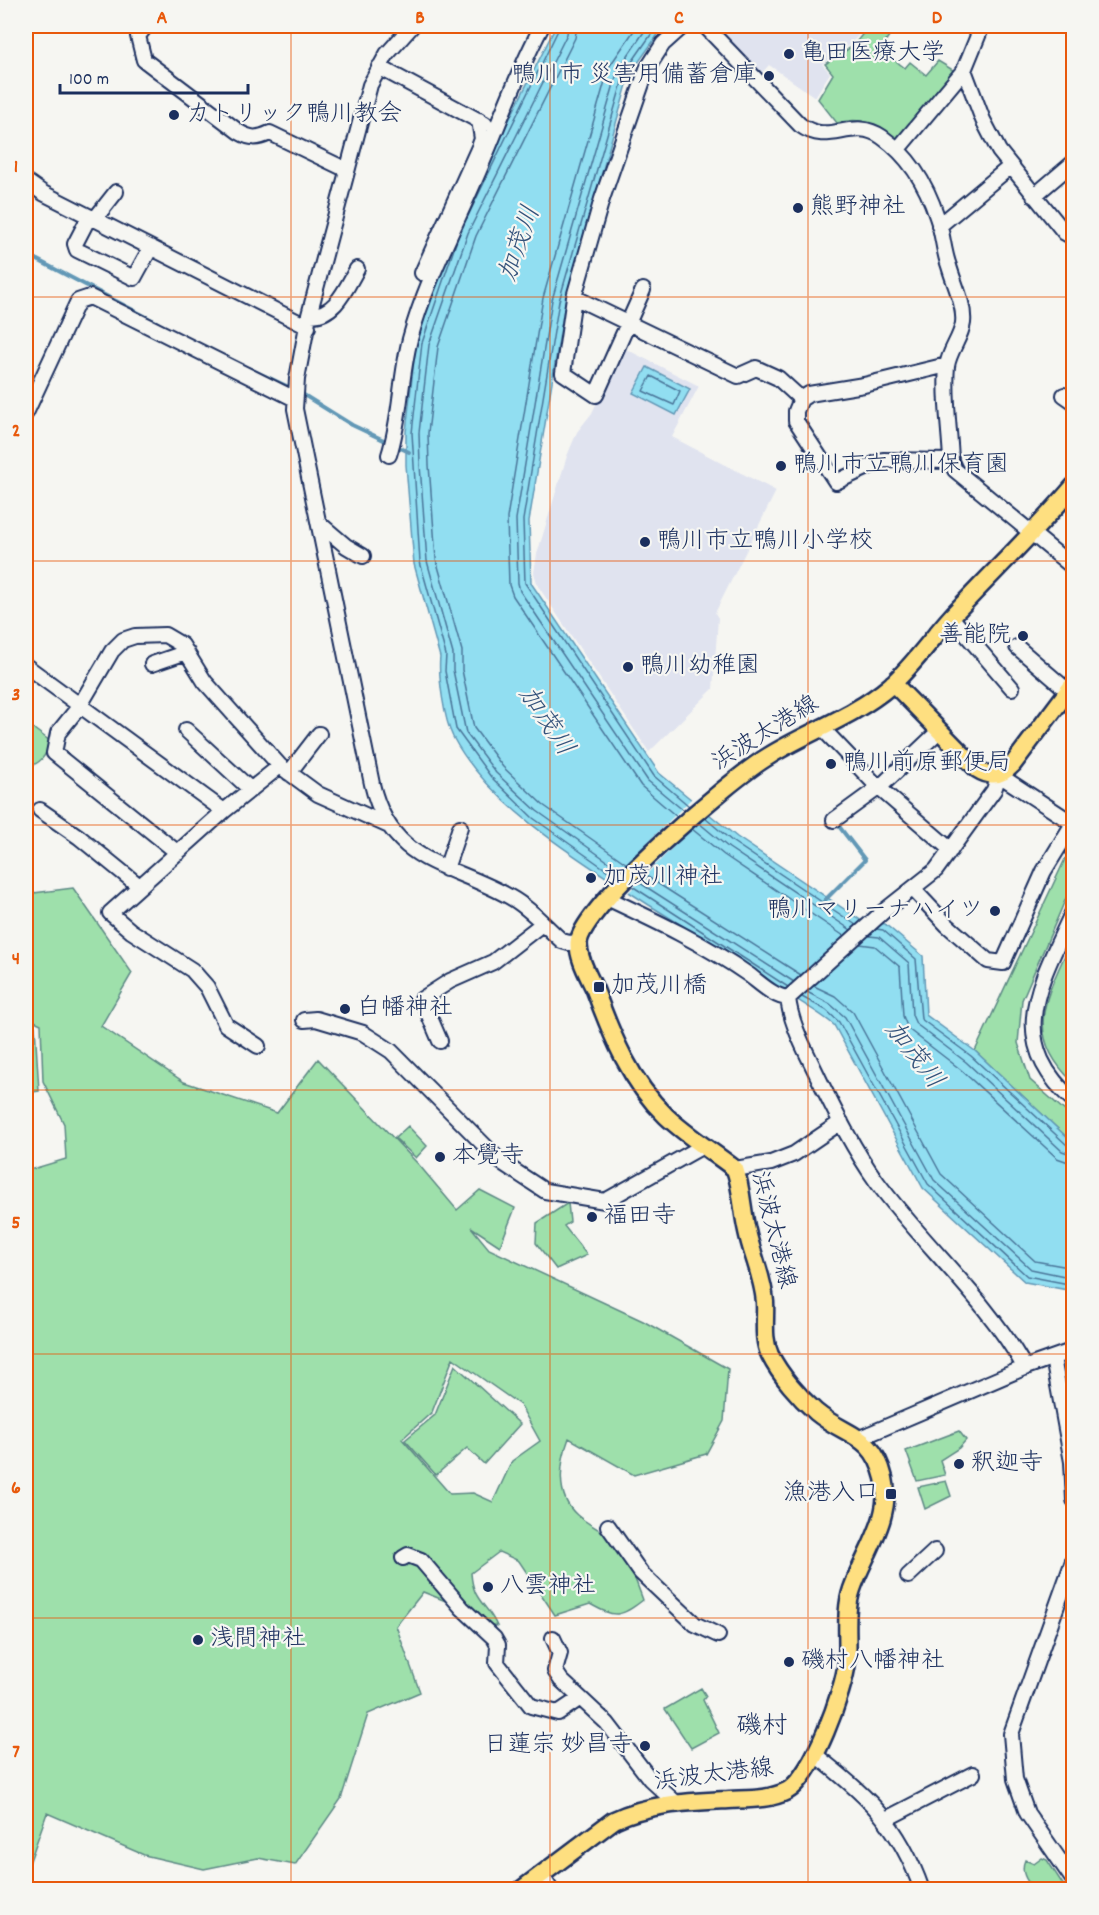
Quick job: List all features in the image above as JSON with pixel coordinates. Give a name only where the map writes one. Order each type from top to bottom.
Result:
[{"type":"main road","name":"浜波太港線","points":[[521,1890],[546,1883],[614,1820],[650,1807],[771,1797],[794,1785],[814,1754],[841,1694],[847,1659],[848,1604],[886,1506],[886,1490],[880,1466],[871,1447],[816,1412],[796,1391],[771,1356],[766,1343],[762,1287],[747,1232],[735,1169],[665,1116],[640,1086],[618,1050],[584,964],[579,942],[590,918],[610,895],[704,804],[769,755],[872,699],[893,683],[951,617],[1032,535],[1074,486]]},
{"type":"main road","points":[[893,683],[977,769],[999,775],[1014,764],[1071,687]]},
{"type":"street","points":[[146,26],[138,36],[144,60],[239,132],[249,138],[259,138],[270,133],[347,170]]},
{"type":"street","points":[[387,825],[374,791],[298,424],[295,399],[308,321],[370,85],[379,67],[412,26]]},
{"type":"street","points":[[389,455],[397,431],[403,374],[411,338],[432,279],[510,92],[542,26]]},
{"type":"street","points":[[644,290],[596,395],[563,373],[574,297],[602,199],[646,69],[663,44],[683,26]]},
{"type":"street","points":[[705,26],[800,125],[812,133],[825,135],[853,128],[868,130],[898,149],[915,170],[939,226],[961,304],[963,324],[947,365],[951,462],[955,470],[1074,568]]},
{"type":"street","points":[[898,149],[964,70],[982,26]]},
{"type":"street","points":[[379,67],[496,129]]},
{"type":"street","points":[[964,70],[983,120],[999,151],[1065,233],[1074,238]]},
{"type":"street","points":[[422,273],[482,139],[479,120]]},
{"type":"street","points":[[1034,196],[1074,162]]},
{"type":"street","points":[[939,226],[1011,166]]},
{"type":"street","points":[[26,181],[150,249],[308,321],[336,305],[357,269]]},
{"type":"street","points":[[116,192],[92,218],[75,244],[77,250],[134,278],[150,249]]},
{"type":"street","points":[[26,413],[78,301],[83,297],[90,297],[295,399]]},
{"type":"street","points":[[574,297],[738,375],[756,368],[778,378],[801,399]]},
{"type":"street","points":[[947,365],[864,385],[809,394],[801,399],[795,411],[796,421],[836,483],[883,460],[951,462]]},
{"type":"street","points":[[319,523],[346,546],[363,556]]},
{"type":"street","points":[[951,617],[1012,688]]},
{"type":"street","points":[[178,853],[54,753],[58,733],[79,707],[112,651],[123,640],[144,635],[165,635],[182,645],[205,682],[284,769],[318,794],[387,825],[413,852],[511,897],[566,943],[579,942]]},
{"type":"street","points":[[1017,647],[1071,687]]},
{"type":"street","points":[[152,664],[187,652]]},
{"type":"street","points":[[26,666],[224,811]]},
{"type":"street","points":[[821,727],[879,788],[951,850]]},
{"type":"street","points":[[186,730],[250,789]]},
{"type":"street","points":[[834,820],[879,788],[939,731]]},
{"type":"street","points":[[258,1046],[226,1025],[207,987],[192,970],[130,931],[110,912],[138,885],[250,789],[284,769],[319,734]]},
{"type":"street","points":[[789,998],[884,911],[936,870],[994,790],[999,775],[1073,823],[1044,871],[1003,963],[988,961],[947,925],[913,889]]},
{"type":"street","points":[[40,810],[79,837],[138,885]]},
{"type":"street","points":[[446,869],[460,827]]},
{"type":"street","points":[[610,895],[735,965],[778,995],[789,998]]},
{"type":"street","points":[[1074,909],[1038,988],[1032,1028],[1036,1050],[1045,1070],[1074,1101]]},
{"type":"street","points":[[440,1041],[422,999],[450,981],[493,962],[542,924]]},
{"type":"street","points":[[789,998],[802,1043],[842,1122],[878,1183],[940,1258],[986,1308],[1024,1368]]},
{"type":"street","points":[[303,1020],[316,1019],[363,1033],[391,1051],[501,1162],[545,1191],[605,1201],[703,1146]]},
{"type":"street","points":[[735,1169],[771,1163],[794,1154],[842,1122]]},
{"type":"street","points":[[860,1438],[1024,1368],[1074,1350]]},
{"type":"street","points":[[1053,1358],[1072,1462],[1074,1500]]},
{"type":"street","points":[[608,1526],[641,1573],[695,1624],[718,1635]]},
{"type":"street","points":[[908,1576],[935,1551]]},
{"type":"street","points":[[403,1558],[408,1555],[421,1560],[462,1608],[494,1638],[498,1645],[497,1663],[531,1706],[558,1713],[579,1699]]},
{"type":"street","points":[[1074,1558],[1011,1734],[1015,1779],[1027,1813],[1074,1881]]},
{"type":"street","points":[[553,1638],[560,1653],[555,1671],[579,1699],[607,1723],[650,1779],[677,1804]]},
{"type":"street","points":[[814,1754],[854,1785],[886,1819],[904,1848],[922,1890]]},
{"type":"street","points":[[886,1819],[973,1774]]},
{"type":"shaded area","name":"亀田医療大学","points":[[714,26],[866,26],[851,44],[822,64],[830,73],[815,97],[769,65],[761,74]]},
{"type":"shaded area","name":"鴨川市立鴨川小学校","points":[[622,347],[699,386],[672,437],[776,491],[715,613],[718,618],[713,689],[649,752],[538,586],[534,573],[537,554],[567,456],[577,432],[592,413]]},
{"type":"green space","points":[[869,26],[896,26],[880,49],[905,68],[910,62],[926,75],[938,61],[956,72],[904,138],[894,140],[881,130],[861,121],[837,123],[818,99],[833,74],[825,64],[853,46]]},
{"type":"green space","points":[[26,723],[50,741],[42,759],[26,768]]},
{"type":"green space","points":[[1073,842],[1073,882],[1022,1000],[1018,1043],[1030,1080],[1073,1118],[1073,1143],[975,1051]]},
{"type":"green space","points":[[73,888],[132,973],[101,1026],[184,1082],[277,1113],[318,1059],[419,1165],[457,1210],[480,1190],[515,1208],[500,1246],[471,1227],[489,1249],[643,1321],[728,1369],[724,1421],[706,1454],[634,1475],[569,1438],[563,1457],[561,1478],[565,1498],[577,1515],[607,1535],[617,1546],[630,1568],[643,1600],[623,1613],[612,1614],[590,1604],[555,1615],[519,1561],[499,1552],[471,1573],[474,1590],[497,1626],[489,1624],[476,1613],[423,1592],[396,1626],[420,1692],[368,1714],[341,1799],[295,1865],[258,1858],[204,1869],[144,1855],[47,1813],[26,1872],[26,1171],[66,1159],[64,1124],[43,1081],[41,1024],[26,1017],[26,894]],"holes":[[[453,1358],[520,1405],[540,1441],[512,1461],[493,1502],[473,1493],[450,1494],[402,1439],[432,1412]]]},
{"type":"green space","points":[[1073,937],[1073,1082],[1057,1064],[1047,1046],[1043,1029],[1048,994]]},
{"type":"green space","points":[[26,1022],[35,1026],[39,1091],[26,1093]]},
{"type":"green space","points":[[408,1126],[427,1146],[416,1158],[395,1138]]},
{"type":"green space","points":[[568,1203],[570,1222],[564,1226],[587,1255],[556,1269],[536,1243],[537,1223]]},
{"type":"green space","points":[[455,1365],[520,1424],[484,1464],[467,1448],[436,1475],[405,1440],[435,1415]]},
{"type":"green space","points":[[959,1431],[966,1440],[959,1448],[940,1460],[945,1475],[917,1481],[906,1451]]},
{"type":"green space","points":[[946,1481],[951,1496],[925,1509],[918,1487]]},
{"type":"green space","points":[[701,1688],[706,1696],[703,1700],[719,1733],[691,1748],[665,1709]]},
{"type":"green space","points":[[1042,1858],[1047,1860],[1066,1889],[1033,1889],[1024,1875],[1025,1860],[1034,1864]]},
{"type":"water","name":"加茂川","points":[[556,26],[664,26],[630,74],[565,303],[529,521],[531,583],[659,773],[737,837],[862,921],[885,924],[923,956],[926,1015],[975,1051],[1073,1143],[1073,1291],[1025,1282],[923,1188],[834,1025],[596,871],[540,832],[490,787],[469,763],[453,737],[442,698],[440,657],[414,564],[406,465],[406,432],[416,342],[455,228]]},
{"type":"water","points":[[647,367],[690,389],[676,415],[633,393]]},
{"type":"pier","points":[[693,797],[708,812],[627,894],[608,882]]},
{"type":"waterway","points":[[26,254],[158,323]]},
{"type":"waterway","points":[[248,368],[293,389]]},
{"type":"waterway","points":[[299,392],[352,425],[409,452]]},
{"type":"waterway","points":[[825,900],[865,860],[838,825]]},
{"type":"place","name":"亀田医療大学","points":[[789,54]]},
{"type":"place","name":"鴨川市 災害用備蓄倉庫","points":[[769,76]]},
{"type":"place","name":"カトリック鴨川教会","points":[[174,115]]},
{"type":"place","name":"熊野神社","points":[[798,208]]},
{"type":"place","name":"鴨川市立鴨川保育園","points":[[781,466]]},
{"type":"place","name":"鴨川市立鴨川小学校","points":[[645,542]]},
{"type":"place","name":"善能院","points":[[1023,636]]},
{"type":"place","name":"鴨川幼稚園","points":[[628,667]]},
{"type":"place","name":"鴨川前原郵便局","points":[[831,764]]},
{"type":"place","name":"加茂川神社","points":[[591,878]]},
{"type":"place","name":"鴨川マリーナハイツ","points":[[995,911]]},
{"type":"place","name":"加茂川橋","points":[[599,987]]},
{"type":"place","name":"白幡神社","points":[[345,1009]]},
{"type":"place","name":"本覺寺","points":[[440,1157]]},
{"type":"place","name":"福田寺","points":[[592,1217]]},
{"type":"place","name":"釈迦寺","points":[[959,1464]]},
{"type":"place","name":"漁港入口","points":[[891,1494]]},
{"type":"place","name":"八雲神社","points":[[488,1587]]},
{"type":"place","name":"浅間神社","points":[[198,1640]]},
{"type":"place","name":"磯村八幡神社","points":[[789,1662]]},
{"type":"place","name":"日蓮宗 妙昌寺","points":[[645,1746]]},
{"type":"district","name":"磯村","points":[[762,1727]]}]
